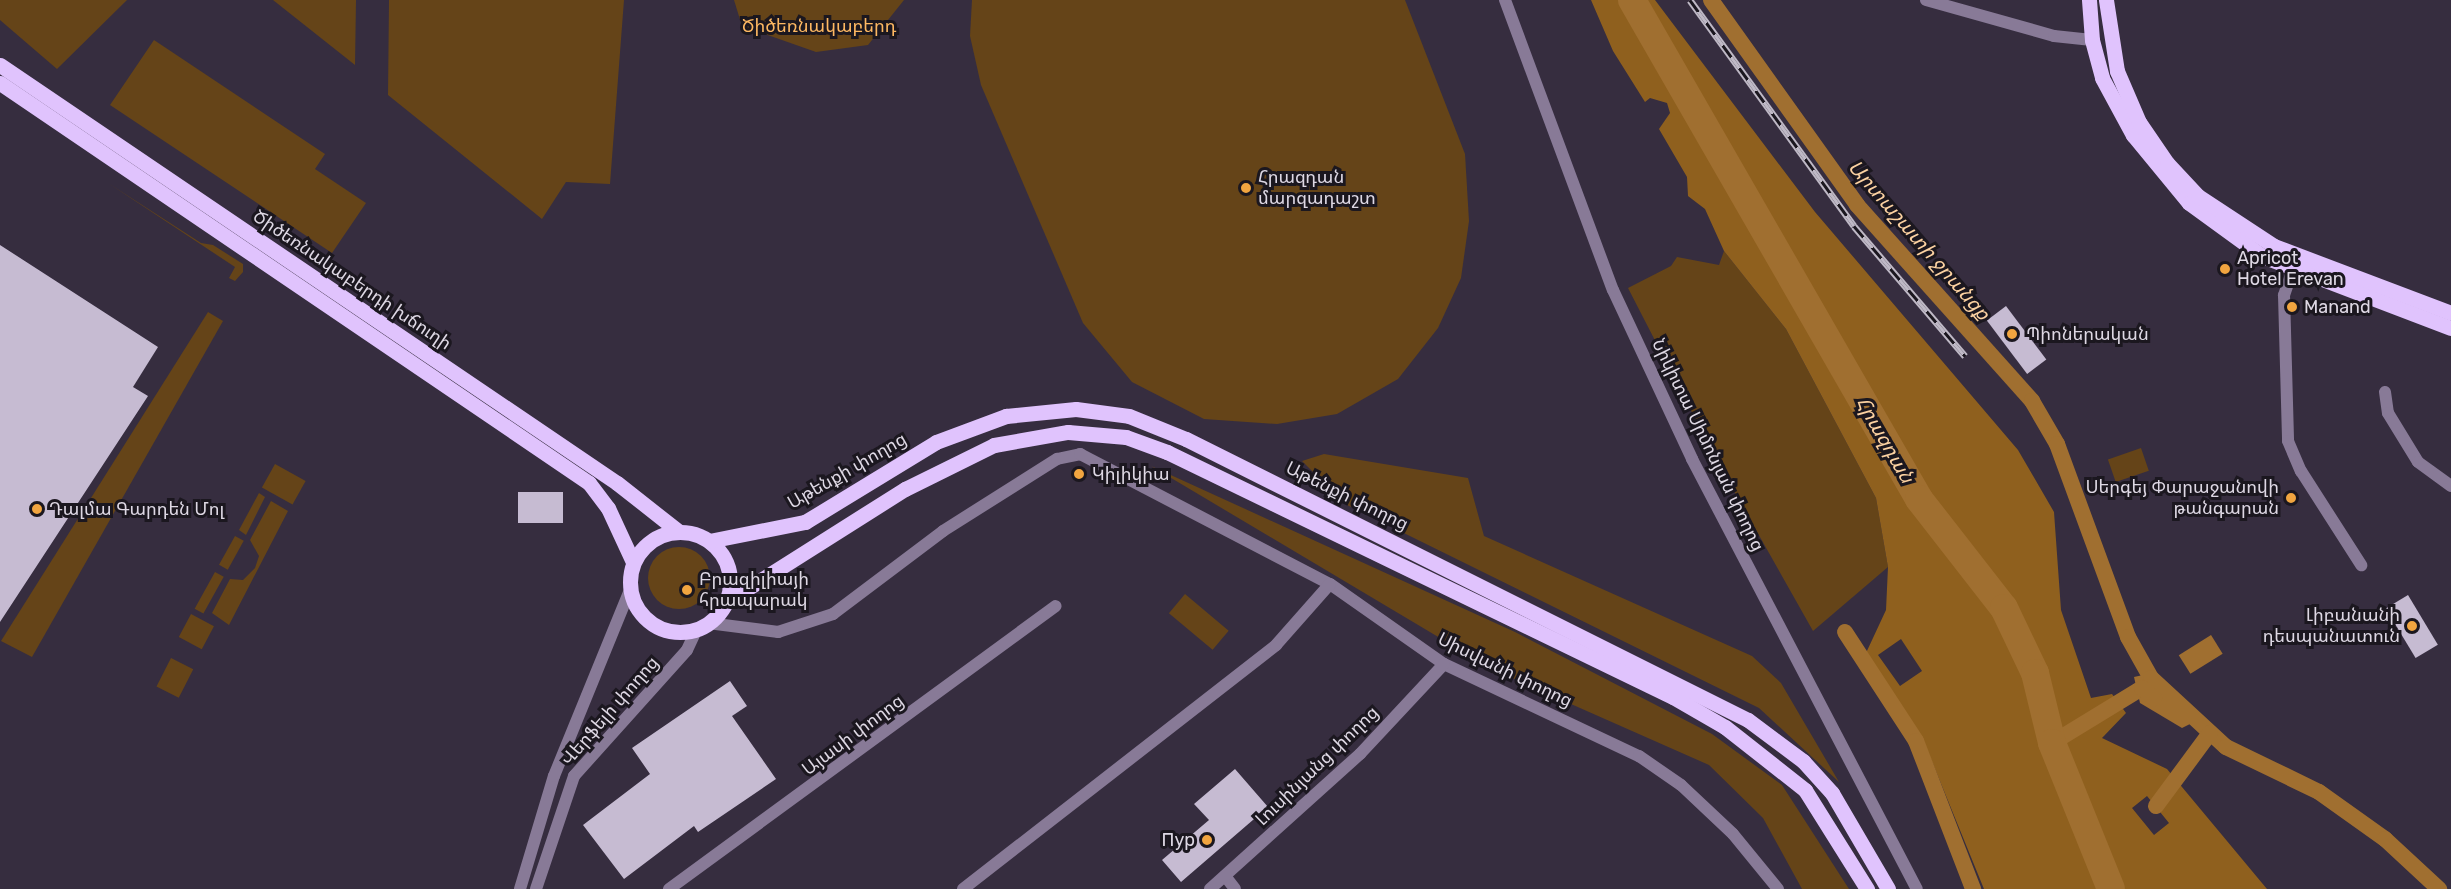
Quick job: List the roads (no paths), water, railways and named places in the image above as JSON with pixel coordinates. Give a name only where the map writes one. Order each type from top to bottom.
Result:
[{"type":"main road","points":[[2089,0],[2092,40],[2102,78],[2121,117],[2166,179],[2218,228],[2262,256],[2451,328]]},
{"type":"main road","points":[[2106,0],[2117,71],[2139,122],[2172,170],[2198,196],[2274,246],[2451,313]]},
{"type":"main road","name":"Ծիծեռնակաբերդի խճուղի","points":[[0,66],[617,483],[678,531]]},
{"type":"main road","name":"Ծիծեռնակաբերդի խճուղի","points":[[0,83],[589,483],[608,508],[633,562]]},
{"type":"main road","name":"Աթենքի փողոց","points":[[709,541],[771,532],[805,522],[936,442],[1006,416],[1076,410],[1129,416],[1207,449],[1748,720],[1803,761],[1832,793],[1887,889]]},
{"type":"main road","points":[[726,602],[728,569],[709,541],[678,531],[651,540],[633,562],[630,590],[643,616],[654,625],[683,632],[702,626],[726,602],[912,485],[994,445],[1068,432],[1126,437],[1178,457],[1673,697],[1725,727],[1805,790],[1867,889]]},
{"type":"street","name":"Նիկիտա Սիմոնյան փողոց","points":[[1505,0],[1618,301],[1697,469],[1917,889]]},
{"type":"street","points":[[1926,0],[2054,36],[2092,40]]},
{"type":"street","points":[[2293,268],[2284,295],[2288,441],[2301,471],[2361,565]]},
{"type":"street","points":[[2385,393],[2388,413],[2418,462],[2451,486]]},
{"type":"street","name":"Սիսվանի փողոց","points":[[702,626],[778,632],[833,614],[943,531],[1072,453],[1089,457],[1330,584],[1444,664],[1639,756],[1681,785],[1733,834],[1778,889]]},
{"type":"street","points":[[963,889],[1276,645],[1330,584]]},
{"type":"street","points":[[520,889],[550,786],[630,590]]},
{"type":"street","name":"Այասի փողոց","points":[[669,889],[1056,606]]},
{"type":"street","name":"Վերֆելի փողոց","points":[[536,889],[574,776],[687,650],[702,626]]},
{"type":"street","name":"Լուսինյանց փողոց","points":[[1210,889],[1360,754],[1444,664]]},
{"type":"street","points":[[1225,876],[1235,889]]},
{"type":"waterway","name":"Հրազդան","points":[[1632,0],[1919,499],[2004,608],[2035,673],[2052,743],[2111,889]]},
{"type":"waterway","name":"Արտաշատի ջրանցք","points":[[1711,0],[1857,205],[2032,401],[2057,444],[2128,637],[2151,678],[2226,747],[2319,792],[2385,839],[2439,889]]},
{"type":"waterway","points":[[1845,632],[1916,741],[1973,889]]},
{"type":"waterway","points":[[2052,743],[2142,688],[2154,698]]},
{"type":"waterway","points":[[2156,806],[2210,733]]},
{"type":"railway","points":[[1690,0],[1854,226],[1965,356]]},
{"type":"place","name":"Հրազդան մարզադաշտ","points":[[1246,188]]},
{"type":"place","name":"Apricot Hotel Erevan","points":[[2225,269]]},
{"type":"place","name":"Manand","points":[[2292,307]]},
{"type":"place","name":"Պիոներական","points":[[2012,334]]},
{"type":"place","name":"Կիլիկիա","points":[[1079,474]]},
{"type":"place","name":"Սերգեյ Փարաջանովի թանգարան","points":[[2291,498]]},
{"type":"place","name":"Դալմա Գարդեն Մոլ","points":[[37,509]]},
{"type":"place","name":"Բրազիլիայի հրապարակ","points":[[687,590]]},
{"type":"place","name":"Լիբանանի դեսպանատուն","points":[[2412,626]]},
{"type":"place","name":"Пур","points":[[1207,840]]},
{"type":"park label","name":"Ծիծեռնակաբերդ","points":[[819,26]]}]
